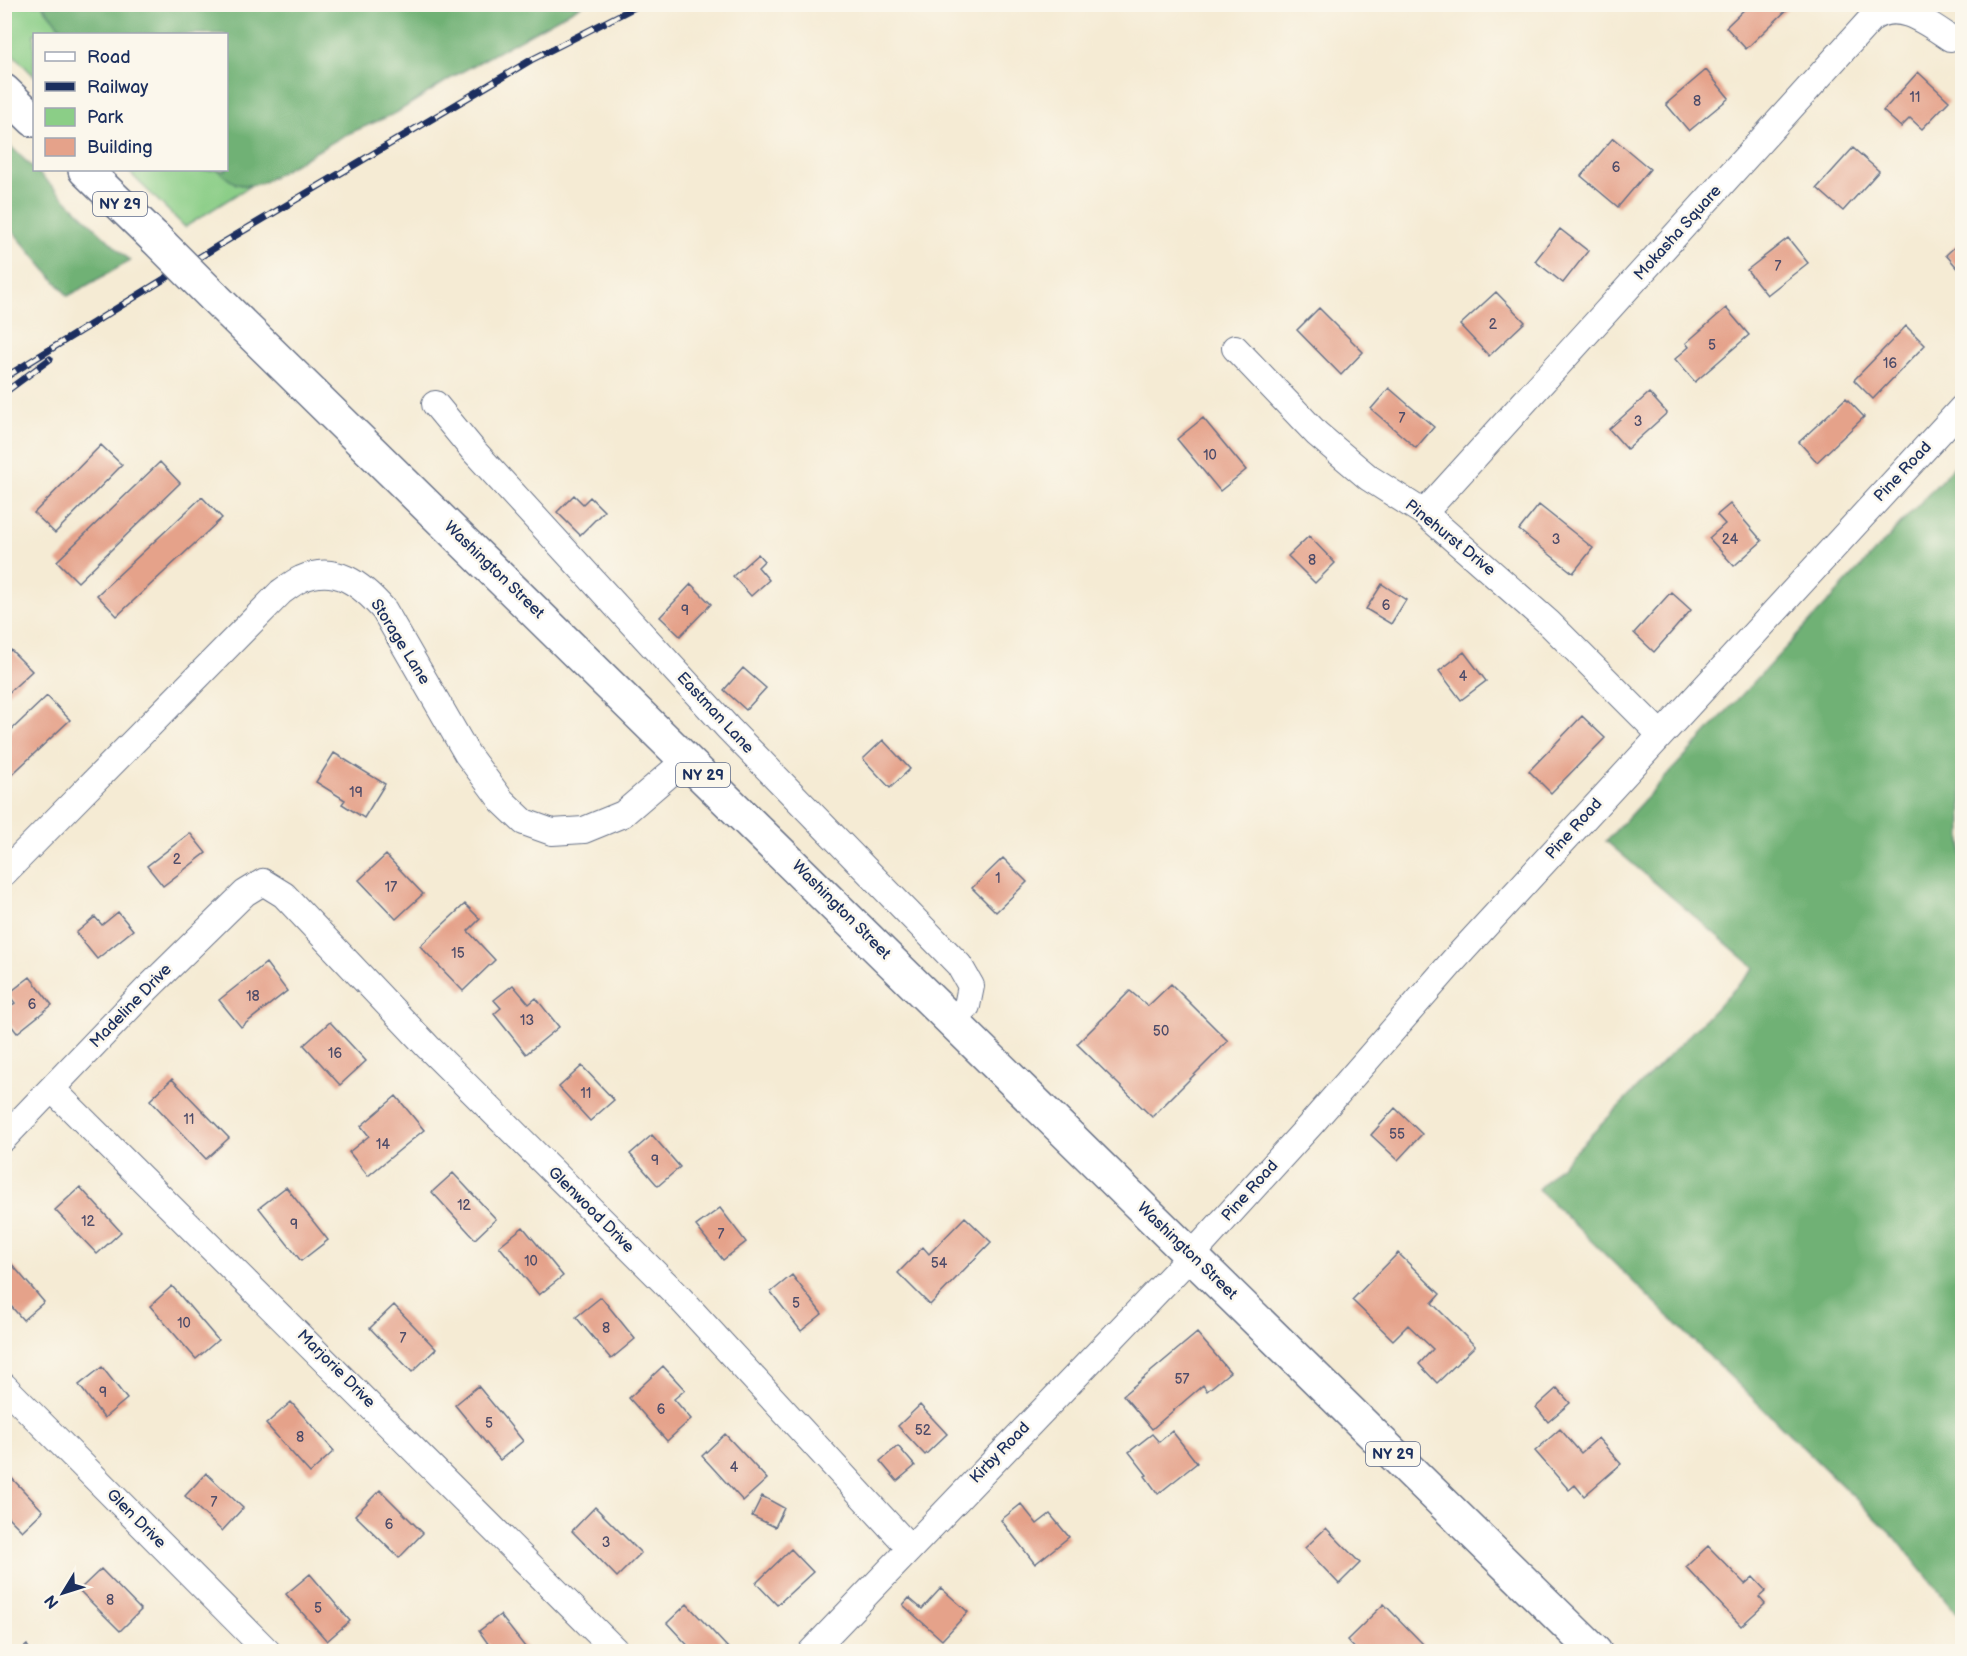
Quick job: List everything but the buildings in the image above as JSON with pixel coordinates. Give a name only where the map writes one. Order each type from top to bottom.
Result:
[{"type":"highway","points":[[4,91],[33,119]]},
{"type":"highway","name":"Washington Street","points":[[86,171],[1595,1652]]},
{"type":"street","name":"Mokasha Square","points":[[1424,513],[1872,18],[1887,9],[1904,10],[1950,38]]},
{"type":"street","name":"Pinehurst Drive","points":[[1235,348],[1317,434],[1369,478],[1424,513],[1548,622],[1660,734]]},
{"type":"street","name":"Eastman Lane","points":[[435,404],[473,450],[729,729],[959,965],[971,986],[967,1006],[953,1020]]},
{"type":"street","name":"Pine Road","points":[[1191,1256],[1312,1123],[1454,960],[1962,408]]},
{"type":"street","name":"Storage Lane","points":[[4,873],[280,592],[300,579],[324,572],[349,579],[368,592],[384,610],[467,754],[502,801],[524,822],[552,832],[584,830],[622,814],[687,759]]},
{"type":"street","name":"Madeline Drive","points":[[4,1138],[155,981],[245,893],[263,882]]},
{"type":"street","name":"Glenwood Drive","points":[[263,882],[284,895],[428,1047],[676,1294],[910,1548]]},
{"type":"street","name":"Marjorie Drive","points":[[52,1089],[617,1652]]},
{"type":"street","name":"Kirby Road","points":[[811,1652],[1191,1256]]},
{"type":"street","name":"Glen Drive","points":[[4,1386],[268,1652]]},
{"type":"green space","points":[[4,5],[42,5],[65,33],[33,33],[33,75],[5,46]]},
{"type":"green space","points":[[42,5],[582,5],[456,75],[396,113],[343,136],[264,182],[250,185],[234,182],[219,171],[228,171],[228,33],[65,33]]},
{"type":"green space","points":[[4,140],[33,168],[33,171],[36,171],[130,261],[68,296],[5,222]]},
{"type":"green space","points":[[128,171],[219,171],[236,184],[250,186],[185,227]]},
{"type":"green space","points":[[1962,458],[1962,1620],[1895,1537],[1538,1189],[1755,968],[1606,841]]},
{"type":"railway","points":[[4,378],[216,247],[531,60],[641,4]]},
{"type":"railway","points":[[4,393],[50,359]]}]
